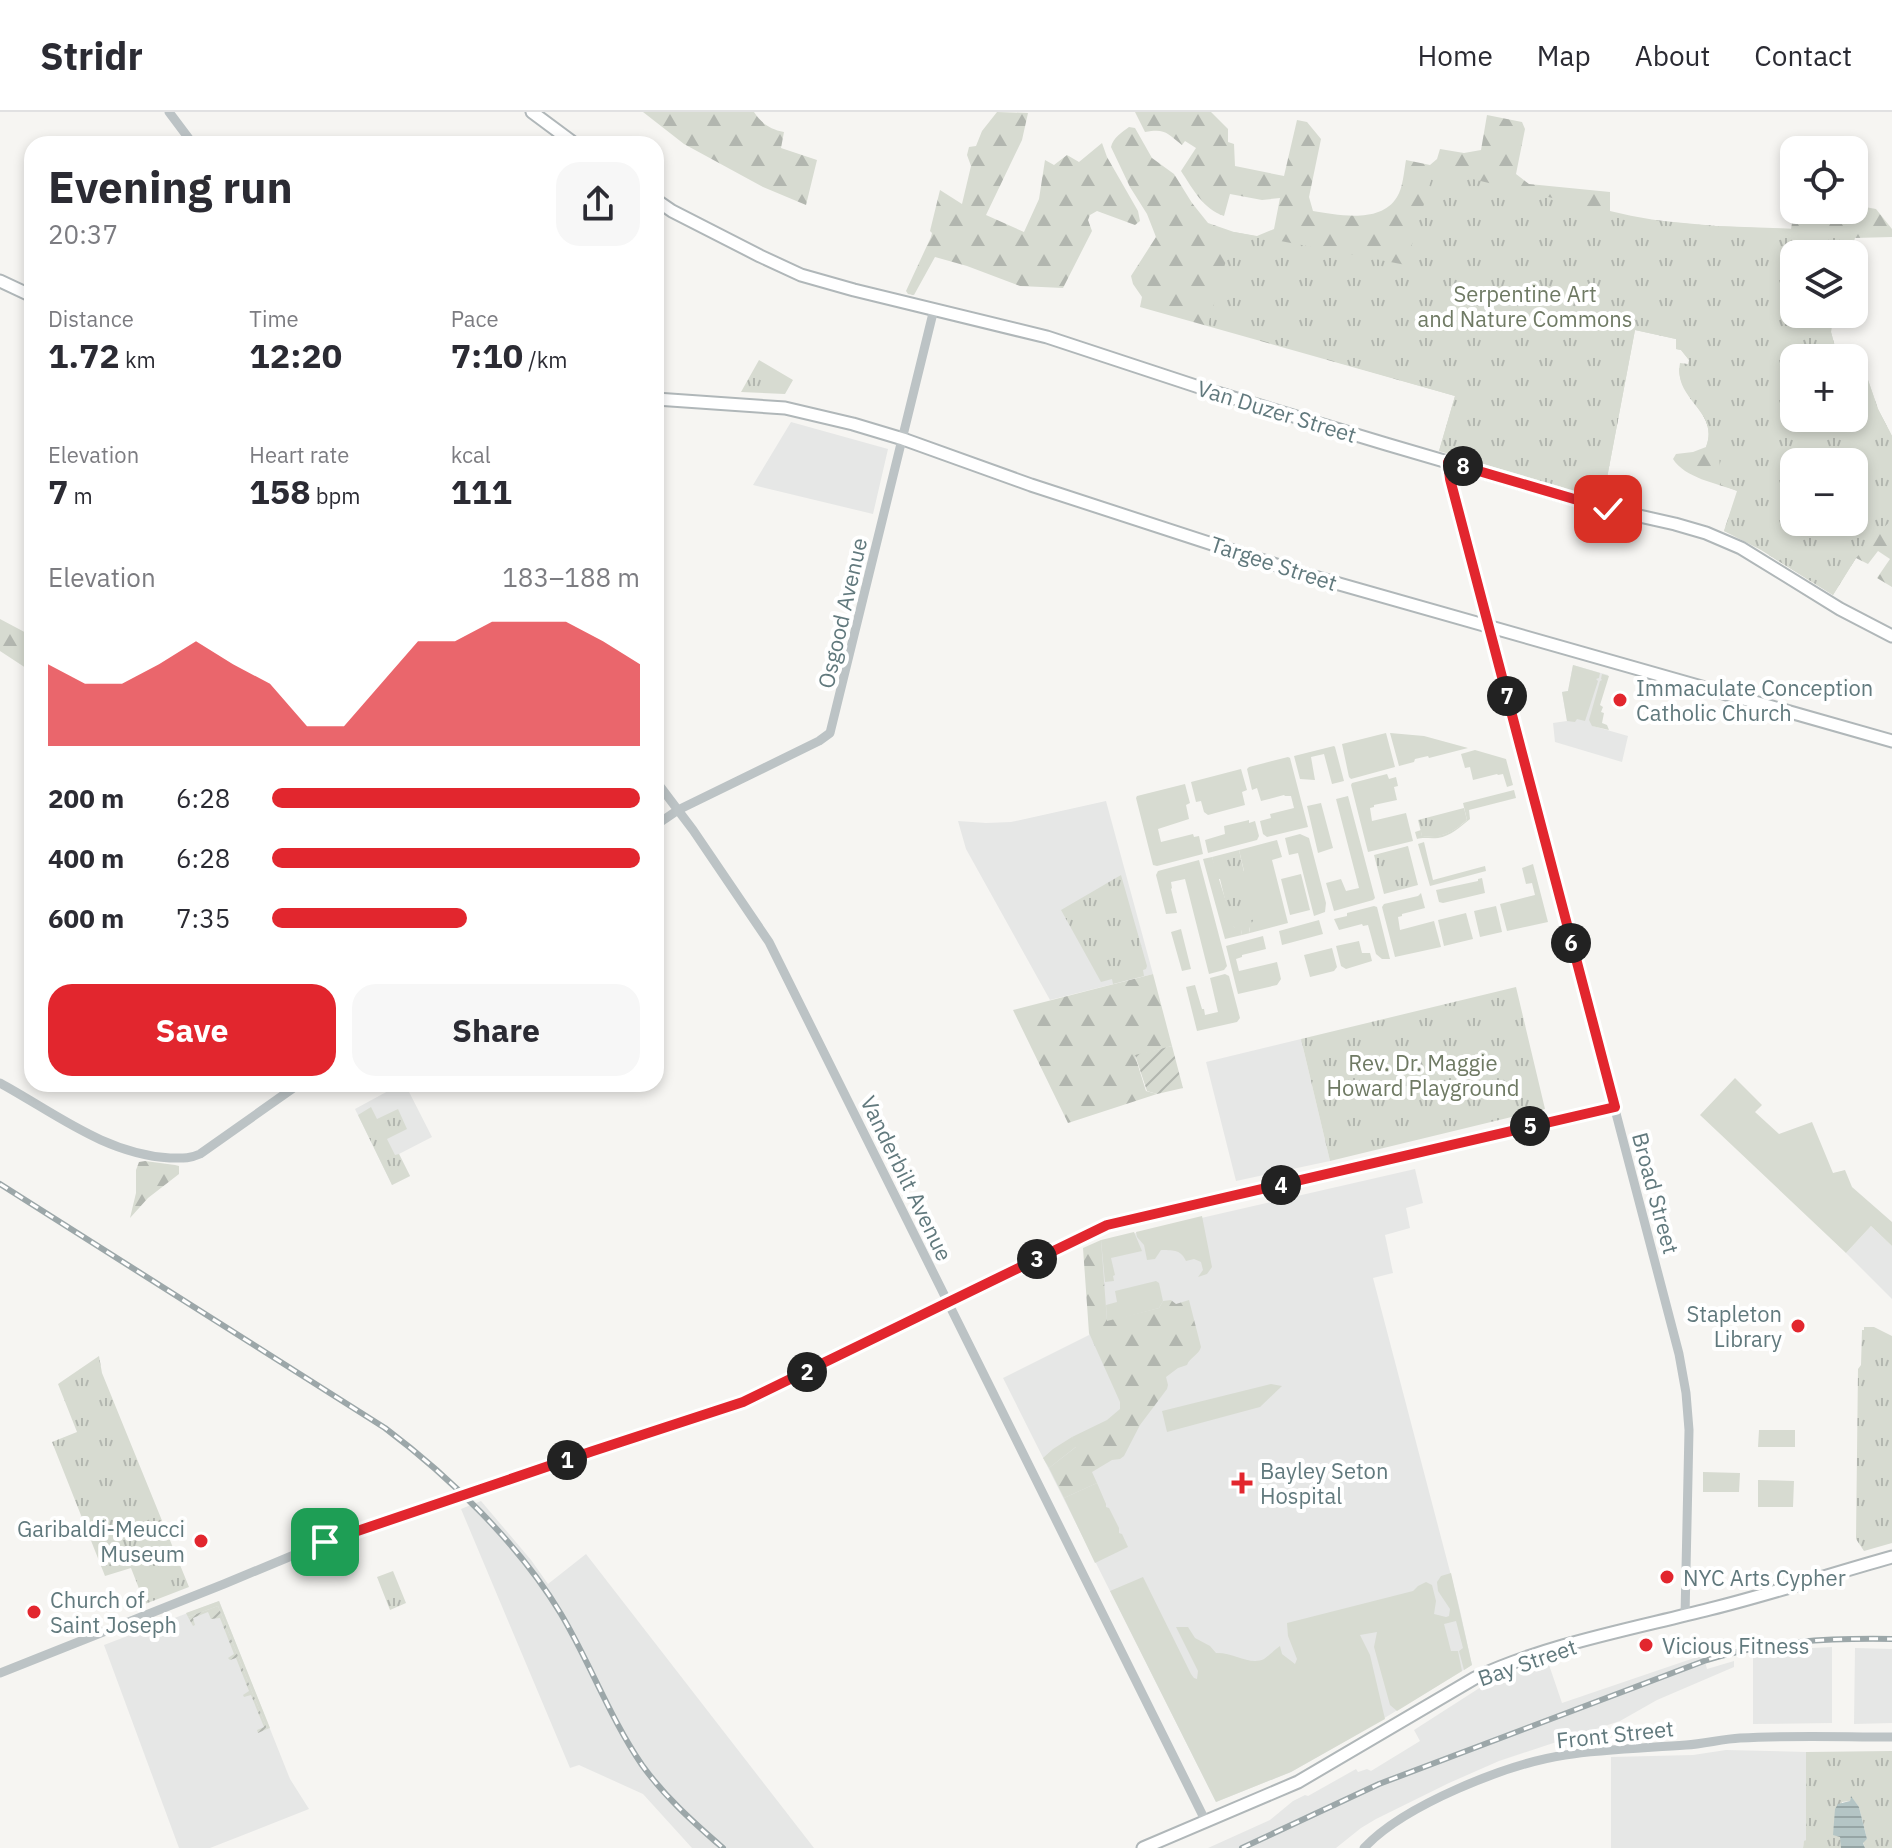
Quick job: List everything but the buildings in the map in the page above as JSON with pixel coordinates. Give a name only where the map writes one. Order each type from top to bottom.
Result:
[{"type":"main road","points":[[532,112],[564,136]]},
{"type":"main road","name":"Van Duzer Street","points":[[664,205],[801,275],[1047,337],[1217,393],[1448,462],[1720,538],[1892,636]]},
{"type":"main road","points":[[0,281],[24,292]]},
{"type":"main road","name":"Targee Street","points":[[664,400],[785,408],[853,424],[1277,565],[1892,741]]},
{"type":"main road","name":"Bay Street","points":[[1143,1848],[1298,1782],[1495,1669],[1573,1644],[1746,1600],[1892,1557]]},
{"type":"street","points":[[169,112],[187,136]]},
{"type":"street","name":"Osgood Avenue","points":[[664,820],[830,733],[934,309]]},
{"type":"street","name":"Broad Street","points":[[1448,462],[1679,1354],[1689,1430],[1685,1616]]},
{"type":"street","name":"Vanderbilt Avenue","points":[[664,792],[769,942],[1206,1822]]},
{"type":"street","points":[[0,1083],[100,1141],[151,1157],[189,1159],[288,1092]]},
{"type":"street","points":[[0,1673],[325,1542],[743,1402],[1107,1225],[1615,1107]]},
{"type":"street","name":"Front Street","points":[[1364,1848],[1401,1817],[1451,1793],[1512,1768],[1564,1755],[1743,1738],[1892,1737]]},
{"type":"shaded area","points":[[791,422],[888,449],[873,514],[753,485]]},
{"type":"shaded area","points":[[1573,665],[1608,675],[1593,726],[1628,736],[1622,762],[1555,742],[1553,723],[1567,721],[1562,692],[1568,691]]},
{"type":"shaded area","points":[[1106,801],[1153,974],[1050,1000],[966,849],[958,821],[1011,822]]},
{"type":"shaded area","points":[[1301,1039],[1330,1161],[1236,1181],[1206,1062]]},
{"type":"shaded area","points":[[386,1092],[409,1092],[432,1137],[399,1154],[410,1176],[392,1185],[355,1109]]},
{"type":"shaded area","name":"Bayley Seton Hospital","points":[[1415,1169],[1423,1203],[1406,1208],[1410,1228],[1385,1235],[1393,1273],[1373,1278],[1472,1665],[1291,1772],[1216,1802],[1003,1378],[1089,1335],[1101,1241]]},
{"type":"shaded area","points":[[1871,1226],[1892,1246],[1892,1299],[1846,1253]]},
{"type":"shaded area","points":[[481,1501],[548,1584],[586,1554],[814,1848],[692,1848],[643,1794],[579,1765],[570,1768],[461,1509]]},
{"type":"shaded area","points":[[219,1601],[290,1779],[309,1809],[210,1848],[179,1848],[104,1645]]},
{"type":"shaded area","points":[[1832,1647],[1832,1723],[1753,1724],[1753,1656],[1793,1649]]},
{"type":"shaded area","points":[[1855,1648],[1892,1649],[1892,1723],[1854,1724]]},
{"type":"shaded area","points":[[1703,1655],[1707,1669],[1734,1661],[1734,1667],[1657,1700],[1620,1721],[1499,1761],[1449,1783],[1376,1819],[1336,1848],[1208,1848],[1270,1820],[1293,1801],[1356,1769],[1358,1772],[1371,1771],[1420,1741],[1414,1730],[1481,1687],[1511,1673],[1548,1662],[1562,1703]]},
{"type":"shaded area","points":[[1726,1750],[1806,1752],[1806,1840],[1803,1848],[1611,1848],[1611,1757],[1693,1755]]},
{"type":"shaded area","points":[[1851,1796],[1859,1807],[1867,1839],[1863,1843],[1865,1848],[1841,1848],[1840,1837],[1833,1835],[1835,1809],[1838,1804],[1850,1801]]},
{"type":"green space","points":[[643,112],[754,112],[767,125],[784,132],[781,148],[817,160],[806,205],[763,187],[684,144]]},
{"type":"green space","points":[[997,112],[1028,113],[1022,140],[986,215],[1024,232],[1039,199],[1045,160],[1054,165],[1067,155],[1079,162],[1102,143],[1138,211],[1140,221],[1135,225],[1097,211],[1090,215],[1088,220],[1092,231],[1063,288],[1020,286],[935,257],[914,295],[908,294],[906,291],[931,237],[940,190],[962,204],[971,166],[967,155],[969,147],[976,146],[982,131]]},
{"type":"green space","name":"Serpentine Art and Nature Commons","points":[[1135,112],[1211,112],[1228,129],[1228,142],[1234,144],[1235,166],[1284,176],[1297,120],[1307,122],[1321,139],[1309,197],[1313,211],[1334,214],[1358,216],[1390,206],[1401,189],[1406,160],[1430,165],[1437,159],[1440,149],[1464,153],[1481,150],[1487,115],[1522,122],[1525,129],[1516,174],[1529,184],[1610,192],[1610,211],[1677,223],[1791,229],[1792,224],[1868,224],[1868,208],[1876,209],[1892,229],[1892,237],[1780,240],[1780,328],[1831,328],[1834,344],[1780,344],[1780,432],[1868,432],[1868,380],[1892,436],[1892,587],[1877,578],[1890,559],[1878,551],[1868,564],[1856,558],[1833,595],[1769,555],[1768,549],[1724,531],[1737,491],[1685,471],[1673,459],[1676,454],[1706,447],[1709,435],[1703,416],[1681,379],[1679,368],[1688,371],[1689,360],[1681,350],[1676,349],[1676,339],[1635,330],[1603,499],[1567,489],[1497,456],[1439,451],[1455,396],[1140,307],[1142,297],[1131,276],[1156,237],[1111,147],[1129,127],[1135,128],[1152,158],[1174,174],[1208,223],[1257,236],[1274,229],[1280,198],[1262,200],[1230,194],[1224,216],[1217,213],[1199,198],[1181,171],[1196,148],[1185,141],[1182,145],[1162,131],[1145,132]]},
{"type":"green space","name":"Serpentine Art and Nature Commons","points":[[1434,170],[1641,219],[1799,229],[1854,238],[1780,240],[1780,328],[1831,328],[1834,344],[1780,344],[1780,432],[1868,432],[1868,380],[1892,436],[1892,519],[1856,558],[1833,595],[1724,531],[1738,491],[1721,485],[1719,454],[1706,447],[1709,434],[1707,424],[1683,387],[1680,363],[1688,364],[1689,360],[1681,350],[1676,349],[1676,339],[1635,330],[1603,499],[1439,451],[1455,396],[1208,325],[1234,232],[1406,265]]},
{"type":"green space","points":[[759,360],[793,380],[785,394],[741,392]]},
{"type":"green space","points":[[0,619],[24,632],[24,667],[0,651]]},
{"type":"green space","points":[[1573,665],[1600,673],[1585,721],[1567,721],[1562,692],[1568,691]]},
{"type":"green space","points":[[1602,674],[1609,676],[1600,705],[1604,713],[1602,723],[1609,730],[1592,726],[1589,720]]},
{"type":"green space","points":[[1386,733],[1395,767],[1351,779],[1342,744]]},
{"type":"green space","points":[[1390,733],[1424,736],[1468,748],[1415,759],[1399,766]]},
{"type":"green space","points":[[1334,746],[1344,781],[1332,784],[1324,754],[1311,757],[1315,780],[1300,779],[1294,756]]},
{"type":"green space","points":[[1475,750],[1506,759],[1513,785],[1507,787],[1503,774],[1473,780],[1470,767],[1465,768],[1461,754]]},
{"type":"green space","points":[[1288,757],[1308,827],[1267,837],[1263,834],[1260,821],[1271,818],[1270,814],[1294,808],[1291,796],[1261,801],[1257,788],[1252,790],[1247,769]]},
{"type":"green space","points":[[1241,769],[1247,790],[1242,792],[1245,805],[1208,815],[1204,812],[1201,801],[1196,802],[1191,782]]},
{"type":"green space","points":[[1387,774],[1389,779],[1396,777],[1398,786],[1394,787],[1397,800],[1370,808],[1372,821],[1406,813],[1413,841],[1368,852],[1351,785]]},
{"type":"green space","points":[[1185,784],[1190,803],[1186,805],[1189,819],[1158,829],[1161,842],[1193,834],[1194,837],[1199,836],[1203,854],[1153,865],[1136,798]]},
{"type":"green space","points":[[1514,790],[1516,798],[1469,810],[1470,819],[1455,831],[1438,838],[1417,839],[1415,832],[1421,830],[1422,836],[1436,836],[1462,824],[1467,820],[1463,803]]},
{"type":"green space","points":[[1348,796],[1375,898],[1334,911],[1326,883],[1341,879],[1346,891],[1359,888],[1336,799]]},
{"type":"green space","points":[[1321,803],[1333,848],[1318,853],[1307,806]]},
{"type":"green space","points":[[1464,808],[1467,820],[1457,828],[1446,834],[1422,836],[1418,820]]},
{"type":"green space","points":[[1249,820],[1249,823],[1255,821],[1259,836],[1257,840],[1208,853],[1205,840],[1225,834],[1224,826]]},
{"type":"green space","points":[[1300,834],[1309,838],[1326,903],[1325,912],[1314,916],[1298,853],[1289,855],[1285,838]]},
{"type":"green space","points":[[1277,840],[1282,857],[1272,860],[1288,923],[1250,933],[1239,850]]},
{"type":"green space","points":[[1424,842],[1433,880],[1485,866],[1486,871],[1430,886],[1418,844]]},
{"type":"green space","points":[[1408,846],[1418,885],[1384,894],[1374,855]]},
{"type":"green space","points":[[1239,850],[1254,919],[1250,933],[1242,935],[1241,930],[1231,924],[1212,857]]},
{"type":"green space","points":[[1212,857],[1234,927],[1241,930],[1242,935],[1225,939],[1203,859]]},
{"type":"green space","points":[[1199,860],[1227,966],[1224,970],[1209,974],[1185,879],[1171,882],[1177,913],[1166,914],[1156,875],[1158,871]]},
{"type":"green space","points":[[1533,864],[1548,922],[1507,931],[1500,904],[1535,895],[1532,883],[1526,884],[1522,868]]},
{"type":"green space","points":[[1301,874],[1310,910],[1290,915],[1281,879]]},
{"type":"green space","points":[[1121,875],[1147,966],[1143,970],[1144,976],[1113,984],[1112,979],[1101,982],[1061,910]]},
{"type":"green space","points":[[1482,878],[1485,893],[1439,902],[1436,890]]},
{"type":"green space","points":[[1421,893],[1425,908],[1398,917],[1400,930],[1434,921],[1441,947],[1395,957],[1382,907]]},
{"type":"green space","points":[[1496,906],[1502,932],[1480,937],[1474,911]]},
{"type":"green space","points":[[1377,907],[1390,959],[1382,959],[1376,954],[1368,925],[1339,930],[1334,919]]},
{"type":"green space","points":[[1466,913],[1473,939],[1444,946],[1438,920]]},
{"type":"green space","points":[[1319,920],[1323,934],[1282,945],[1279,931]]},
{"type":"green space","points":[[1181,929],[1191,969],[1182,971],[1171,932]]},
{"type":"green space","points":[[1263,936],[1266,949],[1236,959],[1239,971],[1277,962],[1281,979],[1277,985],[1238,994],[1226,946]]},
{"type":"green space","points":[[1359,941],[1362,953],[1370,953],[1372,961],[1346,969],[1341,966],[1336,946]]},
{"type":"green space","points":[[1332,948],[1337,967],[1334,971],[1310,977],[1304,955]]},
{"type":"green space","points":[[1153,974],[1172,1046],[1135,1056],[1146,1091],[1157,1094],[1068,1123],[1013,1010]]},
{"type":"green space","points":[[1225,974],[1229,976],[1240,1018],[1237,1022],[1197,1031],[1186,987],[1195,985],[1205,1015],[1218,1012],[1210,978]]},
{"type":"green space","name":"Rev. Dr. Maggie Howard Playground","points":[[1516,987],[1545,1109],[1330,1161],[1301,1039]]},
{"type":"green space","points":[[1172,1046],[1183,1088],[1157,1094],[1147,1091],[1135,1055]]},
{"type":"green space","points":[[1735,1078],[1762,1105],[1755,1112],[1779,1134],[1812,1122],[1833,1173],[1845,1170],[1852,1187],[1892,1222],[1892,1246],[1871,1226],[1846,1253],[1700,1115]]},
{"type":"green space","points":[[371,1107],[377,1119],[398,1109],[407,1129],[387,1139],[410,1176],[392,1185],[358,1115]]},
{"type":"green space","points":[[139,1162],[179,1166],[179,1174],[148,1198],[130,1218],[136,1193],[136,1170]]},
{"type":"green space","points":[[1202,1216],[1212,1267],[1207,1274],[1198,1277],[1203,1270],[1201,1262],[1194,1259],[1186,1261],[1175,1251],[1161,1250],[1155,1259],[1147,1260],[1144,1245],[1136,1232]]},
{"type":"green space","points":[[1134,1232],[1142,1251],[1111,1258],[1114,1281],[1105,1282],[1101,1240]]},
{"type":"green space","points":[[1101,1240],[1107,1321],[1159,1308],[1163,1301],[1171,1300],[1176,1304],[1189,1300],[1201,1347],[1187,1365],[1166,1377],[1167,1389],[1140,1425],[1124,1456],[1092,1472],[1097,1483],[1064,1498],[1049,1468],[1076,1447],[1072,1437],[1107,1420],[1120,1409],[1120,1402],[1089,1333],[1083,1248]]},
{"type":"green space","points":[[1156,1281],[1163,1301],[1159,1308],[1107,1322],[1106,1305],[1117,1302],[1115,1291]]},
{"type":"green space","points":[[1864,1327],[1874,1327],[1892,1336],[1892,1543],[1864,1551],[1856,1539],[1858,1369],[1861,1365]]},
{"type":"green space","points":[[99,1356],[102,1373],[189,1587],[145,1604],[131,1568],[105,1576],[52,1442],[77,1432],[58,1384]]},
{"type":"green space","points":[[1271,1384],[1282,1386],[1260,1407],[1167,1432],[1162,1411]]},
{"type":"green space","points":[[1759,1430],[1795,1430],[1795,1447],[1758,1447]]},
{"type":"green space","points":[[1072,1437],[1077,1446],[1049,1468],[1043,1458]]},
{"type":"green space","points":[[1703,1472],[1740,1473],[1739,1492],[1703,1492]]},
{"type":"green space","points":[[1758,1480],[1794,1481],[1793,1507],[1758,1507]]},
{"type":"green space","points":[[1097,1483],[1128,1547],[1095,1563],[1064,1498]]},
{"type":"green space","points":[[393,1571],[406,1603],[390,1610],[377,1577]]},
{"type":"green space","points":[[1451,1573],[1472,1665],[1464,1670],[1459,1651],[1463,1648],[1456,1621],[1444,1624],[1451,1651],[1458,1651],[1462,1671],[1397,1711],[1390,1705],[1374,1647],[1377,1632],[1360,1635],[1370,1655],[1385,1719],[1291,1772],[1216,1802],[1110,1591],[1143,1577],[1191,1674],[1197,1679],[1198,1671],[1176,1627],[1188,1627],[1195,1638],[1216,1653],[1259,1661],[1280,1646],[1282,1654],[1295,1664],[1297,1659],[1288,1636],[1287,1623],[1413,1591],[1426,1582],[1432,1585],[1436,1601],[1434,1614],[1446,1617],[1450,1609],[1438,1591],[1437,1582],[1441,1576]]},
{"type":"green space","points":[[219,1601],[270,1728],[267,1729],[218,1606],[188,1617],[186,1613]]},
{"type":"green space","points":[[218,1606],[267,1729],[258,1733],[257,1730],[264,1727],[251,1695],[243,1695],[249,1691],[236,1658],[228,1658],[234,1654],[220,1618],[211,1619],[208,1612],[193,1618],[193,1626],[188,1617]]},
{"type":"green space","points":[[1892,1751],[1892,1848],[1865,1848],[1863,1842],[1867,1839],[1859,1807],[1851,1797],[1850,1801],[1842,1802],[1841,1848],[1803,1848],[1806,1840],[1806,1752]]},
{"type":"railway","points":[[0,1184],[385,1428],[458,1490],[504,1537],[544,1588],[642,1765],[690,1819],[723,1848]]},
{"type":"railway","points":[[1242,1848],[1379,1784],[1704,1661],[1797,1642],[1892,1639]]},
{"type":"place","name":"Immaculate Conception Catholic Church","points":[[1620,700]]},
{"type":"place","name":"Stapleton Library","points":[[1798,1326]]},
{"type":"place","name":"Bayley Seton Hospital","points":[[1242,1483]]},
{"type":"place","name":"Garibaldi-Meucci Museum","points":[[201,1541]]},
{"type":"place","name":"NYC Arts Cypher","points":[[1667,1577]]},
{"type":"place","name":"Church of Saint Joseph","points":[[34,1612]]},
{"type":"place","name":"Vicious Fitness","points":[[1646,1645]]},
{"type":"route","points":[[325,1542],[743,1402],[1107,1225],[1615,1107],[1484,612],[1448,462],[1608,509]]}]
